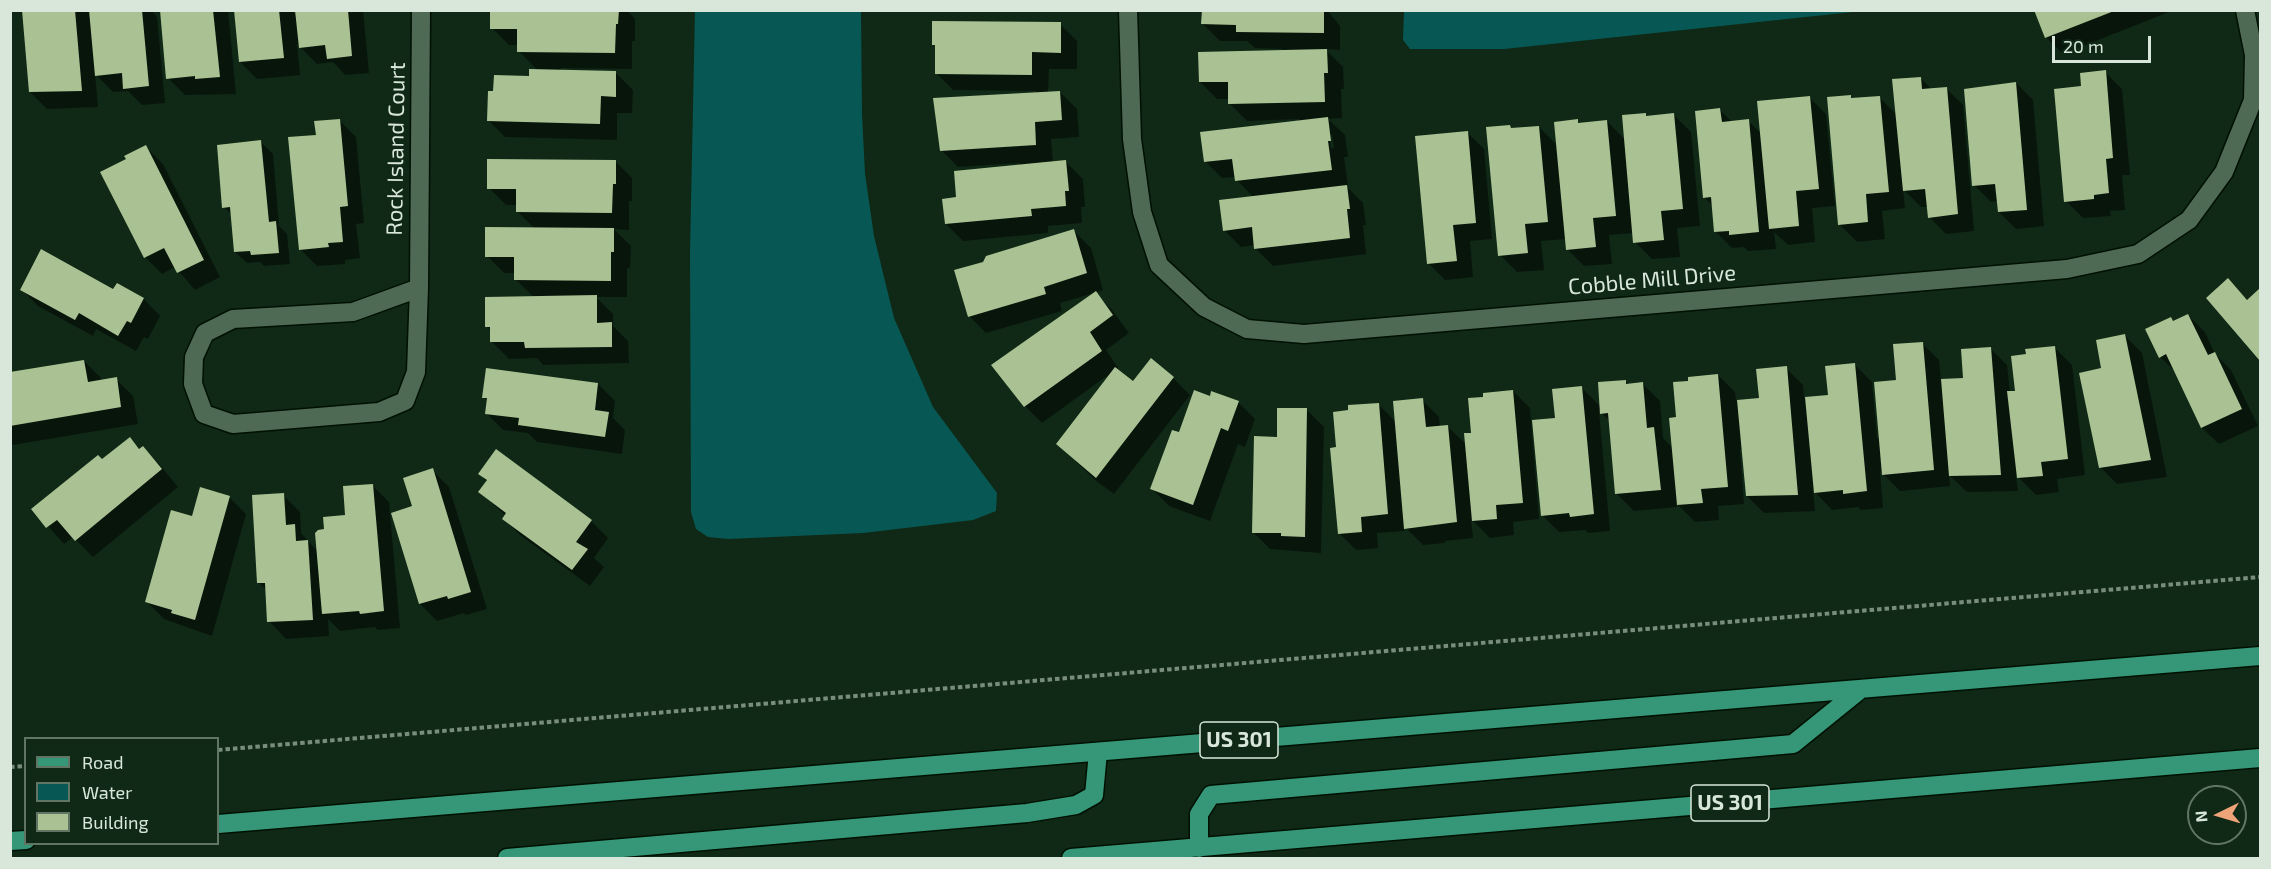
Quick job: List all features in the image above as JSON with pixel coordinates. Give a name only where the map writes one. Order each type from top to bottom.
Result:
[{"type":"main road","name":"US 301","points":[[219,824],[2260,656]]},
{"type":"main road","points":[[1199,848],[1199,814],[1211,795],[1792,744],[1861,689]]},
{"type":"main road","points":[[507,858],[1027,813],[1076,805],[1094,795],[1098,752]]},
{"type":"main road","name":"US 301","points":[[1071,858],[2260,758]]},
{"type":"street","name":"Rock Island Court","points":[[418,288],[353,312],[233,319],[205,333],[194,357],[193,384],[204,414],[233,424],[379,412],[405,401],[417,372],[418,288],[421,10]]},
{"type":"street","name":"Cobble Mill Drive","points":[[1128,10],[1132,139],[1142,212],[1159,265],[1204,307],[1247,329],[1304,334],[2067,269],[2138,254],[2189,220],[2224,172],[2253,100],[2254,55],[2245,10]]},
{"type":"path","points":[[219,750],[2260,577]]},
{"type":"water","points":[[695,10],[861,11],[865,174],[874,236],[894,318],[933,407],[997,493],[996,511],[973,520],[863,533],[728,539],[708,537],[696,529],[691,512],[690,253]]},
{"type":"water","points":[[1404,10],[1862,11],[1504,49],[1410,49],[1403,40]]},
{"type":"building","points":[[22,10],[75,10],[82,91],[29,92]]},
{"type":"building","points":[[89,10],[142,10],[149,86],[123,89],[122,73],[95,76]]},
{"type":"building","points":[[160,10],[213,10],[220,77],[195,79],[195,76],[166,79]]},
{"type":"building","points":[[234,10],[279,10],[284,58],[239,62]]},
{"type":"building","points":[[295,10],[348,10],[352,56],[327,59],[325,45],[299,48]]},
{"type":"building","points":[[490,10],[619,10],[615,53],[517,52],[517,29],[490,29]]},
{"type":"building","points":[[1202,10],[1324,10],[1324,33],[1236,32],[1236,25],[1201,24]]},
{"type":"building","points":[[2034,10],[2114,10],[2114,11],[2045,38]]},
{"type":"building","points":[[932,21],[1061,22],[1061,53],[1032,52],[1032,75],[935,74]]},
{"type":"building","points":[[1327,49],[1328,73],[1324,73],[1325,102],[1228,104],[1228,82],[1199,82],[1198,52]]},
{"type":"building","points":[[529,69],[616,71],[616,97],[601,96],[600,124],[487,121],[488,91],[493,91],[494,75],[529,76]]},
{"type":"building","points":[[2106,70],[2113,158],[2106,159],[2109,193],[2094,195],[2094,199],[2064,202],[2054,89],[2081,86],[2080,73]]},
{"type":"building","points":[[1921,77],[1922,89],[1947,87],[1958,214],[1928,218],[1925,189],[1903,191],[1892,79]]},
{"type":"building","points":[[2016,82],[2027,210],[1998,212],[1995,184],[1972,186],[1964,89]]},
{"type":"building","points":[[1060,91],[1062,120],[1035,122],[1036,145],[940,151],[933,98]]},
{"type":"building","points":[[1851,95],[1851,98],[1880,96],[1889,192],[1866,194],[1868,222],[1838,225],[1827,97]]},
{"type":"building","points":[[1810,96],[1819,189],[1796,191],[1799,226],[1769,229],[1757,101]]},
{"type":"building","points":[[1720,108],[1722,122],[1749,119],[1759,232],[1729,235],[1729,231],[1714,232],[1711,197],[1703,198],[1695,111]]},
{"type":"building","points":[[1646,113],[1646,116],[1674,113],[1683,209],[1661,211],[1664,240],[1633,243],[1622,115]]},
{"type":"building","points":[[1328,117],[1331,141],[1328,141],[1332,170],[1235,181],[1232,159],[1204,162],[1200,132]]},
{"type":"building","points":[[340,119],[348,206],[340,207],[343,242],[328,243],[329,247],[299,250],[288,137],[316,135],[314,121]]},
{"type":"building","points":[[1578,119],[1578,123],[1607,120],[1616,216],[1593,218],[1596,247],[1566,250],[1554,122]]},
{"type":"building","points":[[1510,125],[1511,128],[1539,126],[1548,222],[1525,224],[1528,253],[1498,256],[1486,127]]},
{"type":"building","points":[[1468,131],[1476,223],[1453,225],[1457,261],[1427,264],[1415,136]]},
{"type":"building","points":[[261,140],[269,222],[276,221],[279,253],[251,255],[250,251],[234,252],[230,207],[222,208],[217,145]]},
{"type":"building","points":[[146,145],[204,260],[177,273],[164,248],[144,258],[100,172],[126,159],[124,156]]},
{"type":"building","points":[[487,159],[616,160],[616,184],[613,184],[612,213],[516,212],[516,189],[487,189]]},
{"type":"building","points":[[1066,160],[1069,191],[1065,191],[1066,206],[1031,209],[1032,216],[945,224],[942,199],[956,197],[954,171]]},
{"type":"building","points":[[1347,185],[1350,238],[1254,249],[1252,227],[1223,231],[1219,200]]},
{"type":"building","points":[[485,227],[614,228],[611,281],[514,280],[514,257],[485,257]]},
{"type":"building","points":[[1074,229],[1087,273],[1044,287],[1046,294],[968,317],[954,270],[983,262],[986,256]]},
{"type":"building","points":[[41,249],[113,289],[117,283],[144,298],[131,323],[127,321],[118,336],[79,313],[75,320],[20,290]]},
{"type":"building","points":[[2228,278],[2247,300],[2260,288],[2260,361],[2206,298]]},
{"type":"building","points":[[1096,291],[1113,315],[1090,332],[1102,351],[1024,407],[991,365]]},
{"type":"building","points":[[597,295],[597,323],[612,322],[612,347],[525,348],[524,342],[490,342],[490,327],[485,327],[485,297]]},
{"type":"building","points":[[2188,314],[2208,355],[2215,352],[2242,409],[2201,428],[2166,354],[2159,358],[2145,329],[2171,317],[2173,321]]},
{"type":"building","points":[[2125,334],[2151,460],[2099,468],[2079,373],[2101,368],[2096,340]]},
{"type":"building","points":[[1923,342],[1934,470],[1882,475],[1874,382],[1896,380],[1893,344]]},
{"type":"building","points":[[2055,346],[2068,459],[2041,462],[2043,476],[2017,478],[2007,391],[2015,391],[2011,356],[2026,354],[2025,349]]},
{"type":"building","points":[[1991,347],[2001,475],[1949,476],[1941,379],[1963,378],[1961,349]]},
{"type":"building","points":[[1151,358],[1174,377],[1096,478],[1056,444],[1115,367],[1133,381]]},
{"type":"building","points":[[84,360],[88,382],[117,377],[121,407],[10,426],[10,372]]},
{"type":"building","points":[[1855,363],[1867,491],[1843,494],[1843,490],[1814,493],[1805,397],[1828,395],[1825,366]]},
{"type":"building","points":[[1787,366],[1798,495],[1746,496],[1737,400],[1759,398],[1756,369]]},
{"type":"building","points":[[486,368],[598,383],[595,410],[609,412],[605,437],[518,425],[519,418],[485,414],[487,398],[482,398]]},
{"type":"building","points":[[1718,374],[1728,487],[1701,489],[1703,503],[1677,505],[1669,418],[1676,417],[1673,382],[1688,381],[1688,377]]},
{"type":"building","points":[[1626,380],[1626,384],[1643,382],[1647,428],[1654,427],[1661,490],[1615,494],[1608,413],[1600,414],[1598,382]]},
{"type":"building","points":[[1582,386],[1594,514],[1570,517],[1569,513],[1541,516],[1532,420],[1555,418],[1552,389]]},
{"type":"building","points":[[1194,390],[1210,396],[1211,391],[1239,401],[1228,431],[1221,428],[1193,505],[1150,489],[1172,430],[1179,432]]},
{"type":"building","points":[[1513,390],[1523,503],[1496,505],[1497,519],[1472,521],[1464,433],[1471,433],[1468,398],[1483,397],[1483,393]]},
{"type":"building","points":[[1423,398],[1426,427],[1448,425],[1457,522],[1404,529],[1393,401]]},
{"type":"building","points":[[1379,403],[1388,514],[1361,517],[1362,532],[1338,534],[1330,448],[1336,447],[1333,412],[1348,410],[1348,405]]},
{"type":"building","points":[[1277,408],[1307,408],[1305,537],[1281,536],[1281,533],[1252,533],[1254,436],[1277,437]]},
{"type":"building","points":[[130,437],[139,449],[143,446],[162,469],[75,541],[57,520],[46,528],[31,509],[98,455],[102,459]]},
{"type":"building","points":[[496,449],[592,520],[576,542],[588,549],[572,570],[502,519],[506,513],[478,492],[487,480],[478,474]]},
{"type":"building","points":[[433,468],[471,592],[419,604],[391,513],[412,506],[403,478]]},
{"type":"building","points":[[373,484],[384,611],[360,614],[359,611],[322,614],[315,533],[324,529],[323,517],[345,515],[343,486]]},
{"type":"building","points":[[200,487],[230,496],[195,620],[145,602],[171,510],[192,516]]},
{"type":"building","points":[[284,493],[286,525],[295,524],[296,541],[308,540],[313,620],[267,622],[265,583],[257,583],[252,495]]}]
